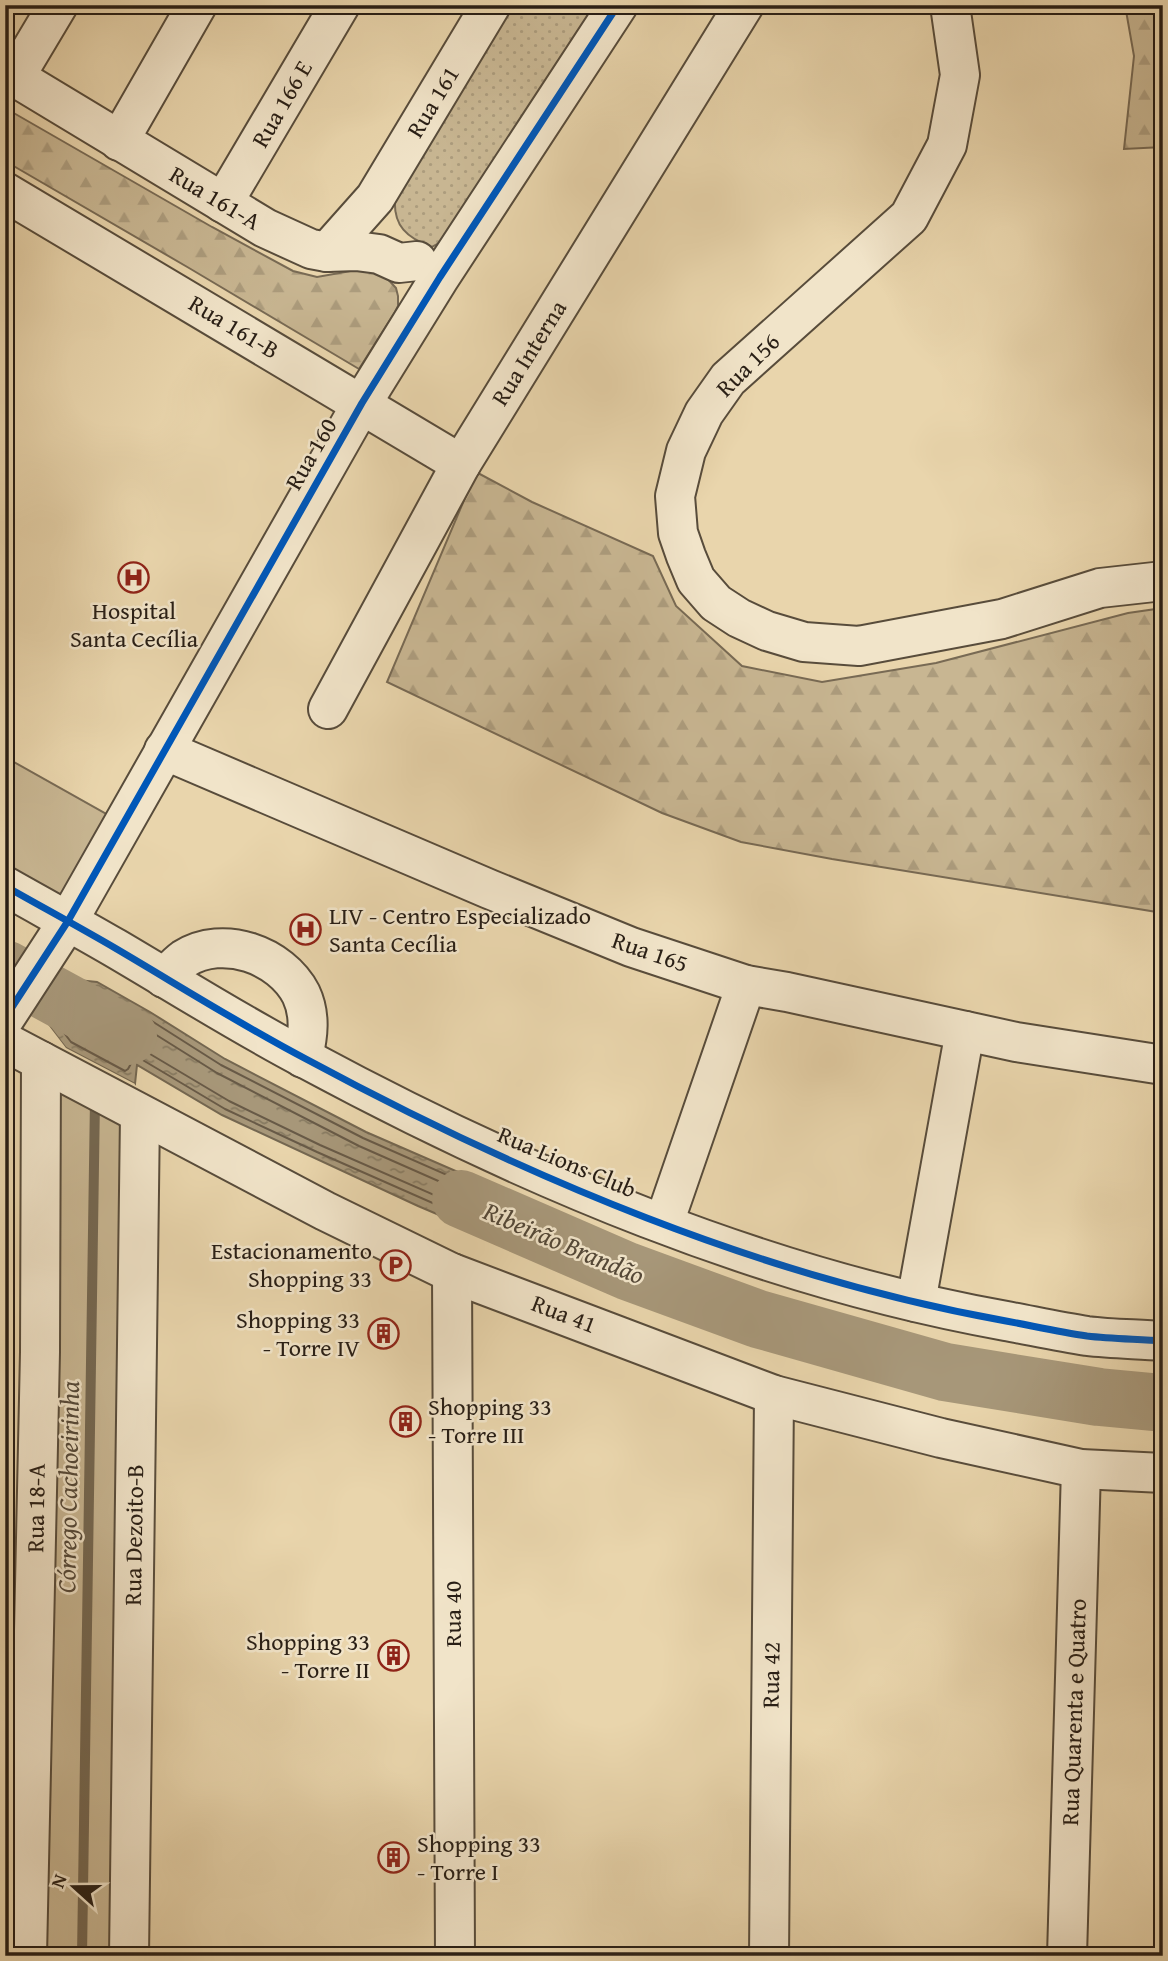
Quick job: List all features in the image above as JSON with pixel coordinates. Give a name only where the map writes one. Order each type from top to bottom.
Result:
[{"type":"street","points":[[10,74],[58,5]]},
{"type":"street","points":[[119,141],[197,5]]},
{"type":"street","name":"Rua 166 E","points":[[223,203],[340,5]]},
{"type":"street","name":"Rua 161","points":[[327,252],[375,198],[491,5]]},
{"type":"street","name":"Rua 160","points":[[64,928],[362,403],[428,270],[618,5]]},
{"type":"street","name":"Rua Interna","points":[[328,709],[461,464],[744,5]]},
{"type":"street","name":"Rua 156","points":[[950,5],[960,75],[947,145],[909,217],[728,379],[704,413],[686,451],[675,496],[678,533],[686,556],[696,580],[716,603],[740,618],[766,631],[804,642],[859,646],[1002,619],[1100,588],[1163,581]]},
{"type":"street","name":"Rua 161-A","points":[[10,74],[288,240],[327,252],[356,251],[379,254],[399,263],[428,270]]},
{"type":"street","name":"Rua 161-B","points":[[5,192],[461,464]]},
{"type":"street","points":[[375,198],[377,215],[383,230],[428,270]]},
{"type":"street","name":"Rua 165","points":[[164,750],[631,947],[746,985],[1016,1042],[1163,1065]]},
{"type":"street","name":"Rua Lions Club","points":[[5,886],[64,928],[164,978],[303,1058],[494,1153],[664,1223],[765,1260],[916,1302],[1087,1336],[1163,1341]]},
{"type":"street","points":[[5,1018],[64,928]]},
{"type":"street","points":[[164,978],[184,959],[202,951],[222,948],[241,949],[275,965],[290,978],[302,996],[308,1017],[308,1035],[303,1058]]},
{"type":"street","points":[[664,1223],[746,985]]},
{"type":"street","points":[[916,1302],[965,1031]]},
{"type":"street","name":"Rua 41","points":[[5,1042],[325,1211],[452,1273],[774,1395],[941,1438],[1081,1469],[1163,1473]]},
{"type":"street","name":"Rua 18-A","points":[[27,1956],[19,1720],[40,1352],[41,1061]]},
{"type":"street","name":"Rua Dezoito-B","points":[[129,1956],[136,1113]]},
{"type":"street","name":"Rua 40","points":[[452,1273],[455,1956]]},
{"type":"street","name":"Rua 42","points":[[769,1956],[774,1395]]},
{"type":"street","name":"Rua Quarenta e Quatro","points":[[1067,1956],[1081,1469]]},
{"type":"green space","points":[[506,5],[597,5],[445,240],[432,247],[403,230],[396,216],[395,198]]},
{"type":"green space","points":[[1125,5],[1163,5],[1163,147],[1124,149],[1134,56]]},
{"type":"green space","points":[[5,108],[293,271],[317,277],[362,269],[384,275],[396,288],[398,306],[395,312],[359,369],[5,161]]},
{"type":"green space","points":[[476,472],[532,502],[653,556],[676,606],[742,666],[822,682],[936,663],[1128,613],[1163,608],[1163,913],[741,842],[662,813],[387,682]]},
{"type":"green space","points":[[5,757],[124,824],[68,921],[5,886]]},
{"type":"green space","points":[[41,1061],[140,1115],[129,1956],[27,1956]]},
{"type":"water","points":[[68,979],[97,982],[225,1059],[366,1132],[543,1209],[526,1252],[418,1206],[222,1115],[137,1065],[135,1084],[66,1048],[46,1022]]},
{"type":"pier","points":[[66,976],[70,976],[46,1022],[66,1048],[135,1084],[134,1087],[64,1051],[43,1024]]},
{"type":"waterway","name":"Ribeirão Brandão","points":[[5,969],[128,1036]]},
{"type":"waterway","name":"Córrego Cachoeirinha","points":[[82,1956],[95,1099]]},
{"type":"waterway","name":"Ribeirão Brandão","points":[[461,1199],[627,1271],[758,1319],[945,1372],[1099,1397],[1163,1403]]},
{"type":"cycle path","points":[[5,1018],[68,921],[362,403],[440,277],[618,5]]},
{"type":"cycle path","points":[[5,886],[258,1033],[389,1102],[473,1144],[646,1218],[824,1278],[915,1302],[1077,1334],[1163,1341]]},
{"type":"place","name":"Hospital Santa Cecília","points":[[134,577]]},
{"type":"place","name":"LIV - Centro Especializado Santa Cecília","points":[[306,930]]},
{"type":"place","name":"Estacionamento Shopping 33","points":[[395,1265]]},
{"type":"place","name":"Shopping 33 - Torre IV","points":[[383,1334]]},
{"type":"place","name":"Shopping 33 - Torre III","points":[[405,1421]]},
{"type":"place","name":"Shopping 33 - Torre II","points":[[393,1656]]},
{"type":"place","name":"Shopping 33 - Torre I","points":[[394,1858]]}]
